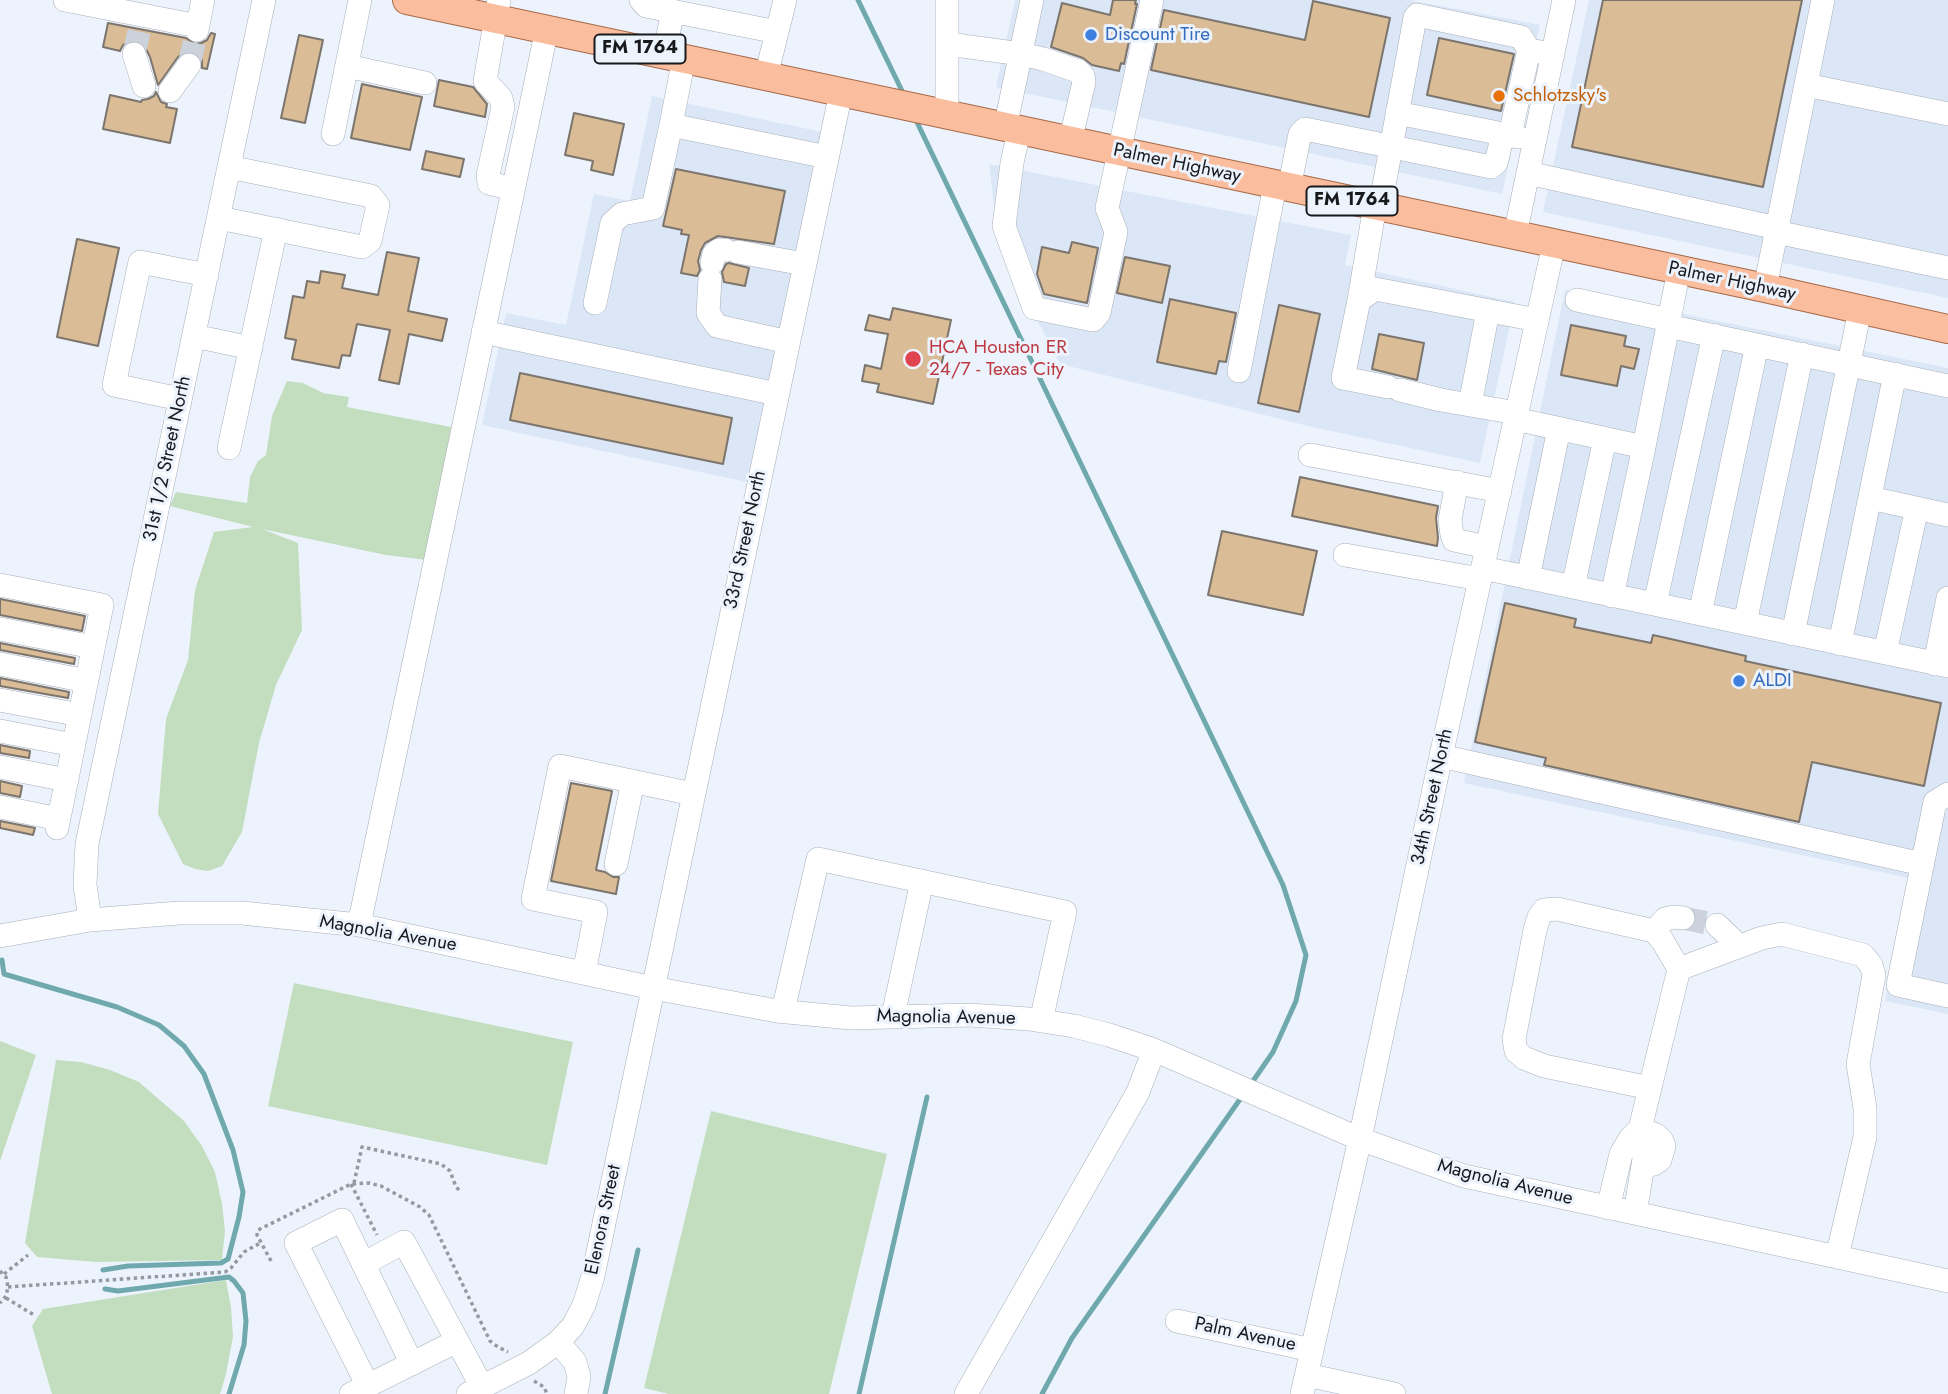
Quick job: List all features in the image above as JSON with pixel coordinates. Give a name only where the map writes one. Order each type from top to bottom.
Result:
[{"type":"main road","name":"Palmer Highway","points":[[407,0],[497,9],[547,29],[1948,329]]},
{"type":"street","points":[[79,1],[143,11],[197,28],[203,0]]},
{"type":"street","name":"31st 1/2 Street North","points":[[90,920],[85,886],[87,844],[264,0]]},
{"type":"street","points":[[333,134],[360,0]]},
{"type":"street","points":[[641,0],[646,6],[777,32]]},
{"type":"street","points":[[766,76],[785,0]]},
{"type":"street","points":[[943,115],[948,44],[947,0]]},
{"type":"street","points":[[1032,0],[1021,54],[1004,226],[1034,308],[1093,320],[1099,313],[1116,232],[1107,208],[1152,0]]},
{"type":"street","points":[[1515,235],[1564,0]]},
{"type":"street","points":[[1765,288],[1823,0]]},
{"type":"street","points":[[497,9],[485,81],[501,98],[503,107],[488,175],[489,183],[513,189]]},
{"type":"street","points":[[595,303],[612,223],[622,214],[653,208],[671,125],[673,11]]},
{"type":"street","points":[[1239,371],[1282,186],[1300,134],[1305,129],[1391,146],[1491,167],[1496,163],[1529,50],[1521,37],[1418,15],[1415,18],[1391,146],[1343,378],[1644,447]]},
{"type":"street","points":[[359,925],[547,29]]},
{"type":"street","points":[[948,44],[1021,54],[1078,71],[1084,82],[1070,142]]},
{"type":"street","points":[[1529,50],[1553,54]]},
{"type":"street","points":[[134,54],[144,86]]},
{"type":"street","points":[[170,91],[189,65]]},
{"type":"street","points":[[347,66],[425,83]]},
{"type":"street","points":[[1806,85],[1948,114]]},
{"type":"street","name":"33rd Street North","points":[[653,988],[841,92]]},
{"type":"street","points":[[1397,113],[1535,140]]},
{"type":"street","points":[[671,125],[827,157]]},
{"type":"street","points":[[219,218],[362,247],[370,241],[377,205],[371,195],[229,167]]},
{"type":"street","points":[[1528,173],[1948,268]]},
{"type":"street","points":[[229,448],[276,229]]},
{"type":"street","name":"34th Street North","points":[[1305,1385],[1554,244]]},
{"type":"street","points":[[788,342],[717,326],[708,313],[721,261],[804,264]]},
{"type":"street","points":[[180,399],[114,385],[141,262],[207,275]]},
{"type":"street","points":[[1612,596],[1679,271]]},
{"type":"street","points":[[1359,300],[1375,289],[1537,320]]},
{"type":"street","points":[[1577,300],[1757,345],[1948,386]]},
{"type":"street","points":[[1793,634],[1860,310]]},
{"type":"street","points":[[1470,405],[1488,311]]},
{"type":"street","points":[[483,332],[777,394]]},
{"type":"street","points":[[1655,604],[1714,335]]},
{"type":"street","points":[[194,336],[251,348]]},
{"type":"street","points":[[1700,614],[1757,345]]},
{"type":"street","points":[[1745,623],[1802,355]]},
{"type":"street","points":[[1840,644],[1895,374]]},
{"type":"street","points":[[1528,578],[1559,429]]},
{"type":"street","points":[[1573,587],[1605,439]]},
{"type":"street","points":[[1310,455],[1500,491]]},
{"type":"street","points":[[1457,482],[1450,520],[1452,535],[1454,540],[1483,565]]},
{"type":"street","points":[[1870,498],[1948,515]]},
{"type":"street","points":[[1885,653],[1917,508]]},
{"type":"street","points":[[1345,555],[1483,565],[1528,578],[1941,665],[1948,598]]},
{"type":"street","points":[[0,585],[102,605],[58,824],[0,807]]},
{"type":"street","points":[[0,629],[93,648]]},
{"type":"street","points":[[0,664],[86,681]]},
{"type":"street","points":[[0,700],[80,715]]},
{"type":"street","points":[[0,731],[74,745]]},
{"type":"street","points":[[1441,756],[1922,864]]},
{"type":"street","points":[[584,973],[596,912],[533,899],[560,766],[693,794]]},
{"type":"street","points":[[0,767],[67,780]]},
{"type":"street","points":[[616,864],[633,781]]},
{"type":"street","points":[[1948,794],[1936,802],[1898,985],[1948,996]]},
{"type":"street","points":[[783,1011],[818,859],[1065,912],[1041,1021]]},
{"type":"street","points":[[893,1016],[922,881]]},
{"type":"street","points":[[1635,1213],[1645,1153],[1640,1129],[1650,1088],[1679,969],[1654,931],[1557,909],[1544,910],[1535,930],[1514,1039],[1516,1051],[1524,1058],[1545,1066],[1650,1088]]},
{"type":"street","name":"Magnolia Avenue","points":[[0,936],[90,920],[179,913],[242,913],[359,925],[653,988],[783,1011],[851,1018],[970,1015],[1041,1021],[1109,1035],[1154,1050],[1360,1139],[1464,1176],[1948,1281]]},
{"type":"street","points":[[1654,931],[1665,919],[1683,918]]},
{"type":"street","points":[[1717,925],[1739,946]]},
{"type":"street","points":[[1679,969],[1762,938],[1782,934],[1863,956],[1871,965],[1873,984],[1858,1064],[1865,1108],[1865,1137],[1837,1257]]},
{"type":"street","name":"Elenora Street","points":[[475,1390],[528,1363],[558,1342],[573,1326],[584,1305],[593,1276],[653,988]]},
{"type":"street","points":[[965,1394],[1138,1092],[1154,1050]]},
{"type":"street","points":[[1608,1208],[1621,1154],[1640,1129]]},
{"type":"street","points":[[412,1364],[342,1220],[296,1243],[359,1390],[412,1364],[457,1341]]},
{"type":"street","points":[[363,1264],[404,1242],[457,1341],[475,1390]]},
{"type":"street","name":"Palm Avenue","points":[[1177,1321],[1312,1350]]},
{"type":"street","points":[[558,1342],[575,1362],[579,1377],[576,1394]]},
{"type":"street","name":"Palm Avenue","points":[[1305,1385],[1394,1394]]},
{"type":"path","points":[[386,1252],[352,1183],[362,1147],[441,1164],[450,1171],[456,1187],[461,1192]]},
{"type":"path","points":[[8,1287],[225,1272],[232,1268],[244,1252],[262,1242]]},
{"type":"path","points":[[0,1303],[5,1298],[8,1287],[2,1273],[28,1255]]},
{"type":"path","points":[[5,1298],[34,1315]]},
{"type":"shaded area","points":[[1015,0],[1410,0],[1540,25],[1502,194],[996,87]]},
{"type":"shaded area","points":[[1589,0],[1948,0],[1948,298],[1543,212]]},
{"type":"shaded area","points":[[652,96],[822,132],[747,482],[482,425],[506,313],[566,325],[594,194],[630,201]]},
{"type":"shaded area","points":[[989,164],[1351,235],[1345,265],[1515,302],[1480,463],[1308,426],[1060,364],[999,246]]},
{"type":"shaded area","points":[[1565,290],[1948,368],[1948,1014],[1885,1001],[1909,878],[1464,783]]},
{"type":"green space","points":[[287,381],[303,383],[323,393],[349,397],[347,407],[451,427],[427,560],[386,555],[262,529],[298,543],[302,630],[276,685],[259,743],[242,832],[222,866],[208,871],[195,869],[183,864],[158,814],[166,719],[188,660],[195,590],[214,532],[253,527],[170,506],[176,492],[247,503],[250,477],[258,461],[266,455],[272,416]]},
{"type":"green space","points":[[294,983],[573,1042],[547,1165],[268,1106]]},
{"type":"green space","points":[[0,1041],[36,1055],[0,1161]]},
{"type":"green space","points":[[56,1060],[81,1062],[139,1082],[184,1121],[202,1146],[215,1172],[225,1231],[222,1260],[96,1262],[37,1257],[25,1243]]},
{"type":"green space","points":[[711,1111],[887,1154],[829,1394],[669,1394],[644,1388]]},
{"type":"green space","points":[[226,1280],[233,1337],[220,1394],[52,1394],[32,1326],[43,1309]]},
{"type":"building","name":"Discount Tire","points":[[1113,0],[1136,0],[1137,4],[1124,64],[1121,63],[1119,71],[1092,65],[1083,58],[1051,47],[1062,3],[1110,15]]},
{"type":"building","points":[[1603,0],[1802,0],[1763,187],[1572,147]]},
{"type":"building","points":[[1313,1],[1390,18],[1369,117],[1151,70],[1164,10],[1305,40]]},
{"type":"building","points":[[108,23],[186,38],[195,44],[207,40],[211,33],[215,34],[207,69],[202,68],[202,60],[198,54],[184,52],[158,85],[143,43],[129,41],[120,51],[103,47]]},
{"type":"building","points":[[299,35],[323,40],[305,123],[281,118]]},
{"type":"building","points":[[1439,38],[1514,54],[1501,111],[1427,95]]},
{"type":"building","points":[[439,80],[473,87],[487,104],[485,117],[434,106]]},
{"type":"building","points":[[362,84],[422,97],[410,150],[351,138]]},
{"type":"building","points":[[156,92],[161,102],[167,104],[166,107],[177,109],[170,143],[103,129],[110,95],[141,102],[154,96]]},
{"type":"building","points":[[574,113],[624,124],[613,175],[591,170],[593,161],[565,155]]},
{"type":"building","points":[[426,151],[464,159],[460,177],[422,169]]},
{"type":"building","points":[[676,169],[785,191],[774,244],[718,236],[705,243],[701,250],[697,276],[681,273],[689,235],[681,234],[682,230],[663,226]]},
{"type":"building","points":[[77,239],[119,248],[98,346],[57,337]]},
{"type":"building","points":[[1072,242],[1098,248],[1087,303],[1044,294],[1037,274],[1042,247],[1069,253]]},
{"type":"building","points":[[387,252],[419,258],[408,311],[447,319],[442,341],[409,334],[399,384],[379,380],[390,330],[357,324],[350,356],[342,355],[339,368],[292,359],[296,340],[285,338],[293,296],[304,298],[307,281],[319,283],[321,271],[345,275],[342,288],[378,295]]},
{"type":"building","points":[[1125,257],[1170,266],[1162,303],[1117,293]]},
{"type":"building","points":[[729,263],[749,268],[745,286],[724,282],[722,272]]},
{"type":"building","points":[[1170,299],[1236,313],[1226,362],[1219,361],[1216,374],[1157,362]]},
{"type":"building","points":[[1279,305],[1320,314],[1299,412],[1258,403]]},
{"type":"building","points":[[893,308],[951,320],[933,404],[877,392],[879,384],[862,381],[865,365],[881,369],[888,334],[865,330],[869,315],[890,320]]},
{"type":"building","points":[[1571,325],[1626,336],[1624,346],[1639,349],[1634,369],[1621,366],[1617,386],[1561,375]]},
{"type":"building","points":[[1379,334],[1424,343],[1417,380],[1372,369]]},
{"type":"building","points":[[520,373],[732,418],[723,464],[510,420]]},
{"type":"building","points":[[1300,477],[1438,506],[1437,546],[1292,516]]},
{"type":"building","points":[[1222,531],[1317,551],[1303,615],[1208,595]]},
{"type":"building","points":[[0,599],[85,616],[82,631],[0,615]]},
{"type":"building","points":[[1505,603],[1576,619],[1574,627],[1651,643],[1653,635],[1746,656],[1745,661],[1941,703],[1924,786],[1812,762],[1799,822],[1544,765],[1546,758],[1475,742]]},
{"type":"building","points":[[0,643],[75,658],[74,664],[0,650]]},
{"type":"building","points":[[0,678],[69,692],[68,698],[0,686]]},
{"type":"building","points":[[0,745],[30,751],[29,758],[0,753]]},
{"type":"building","points":[[0,781],[22,786],[20,797],[0,793]]},
{"type":"building","points":[[571,783],[612,791],[596,870],[619,877],[616,894],[551,881]]},
{"type":"building","points":[[0,821],[35,828],[33,835],[0,828]]},
{"type":"waterway","points":[[858,0],[904,95]]},
{"type":"waterway","points":[[914,116],[1283,885],[1306,955],[1296,1001],[1273,1052],[1251,1084]]},
{"type":"waterway","points":[[2,960],[4,974],[117,1007],[159,1025],[184,1046],[204,1074],[233,1150],[243,1192],[228,1259],[221,1263],[128,1266],[103,1270]]},
{"type":"waterway","points":[[1042,1394],[1072,1338],[1243,1095]]},
{"type":"waterway","points":[[859,1394],[927,1097]]},
{"type":"waterway","points":[[605,1394],[638,1250]]},
{"type":"waterway","points":[[105,1289],[118,1291],[229,1277],[234,1281],[243,1293],[246,1321],[244,1345],[229,1394]]},
{"type":"tunnel","points":[[134,54],[142,18]]},
{"type":"tunnel","points":[[189,65],[197,30]]},
{"type":"tunnel","points":[[1683,918],[1717,925]]},
{"type":"place","name":"Discount Tire","points":[[1091,35]]},
{"type":"place","name":"Schlotzsky's","points":[[1499,96]]},
{"type":"place","name":"HCA Houston ER 24/7 - Texas City","points":[[913,359]]},
{"type":"place","name":"ALDI","points":[[1739,681]]}]
